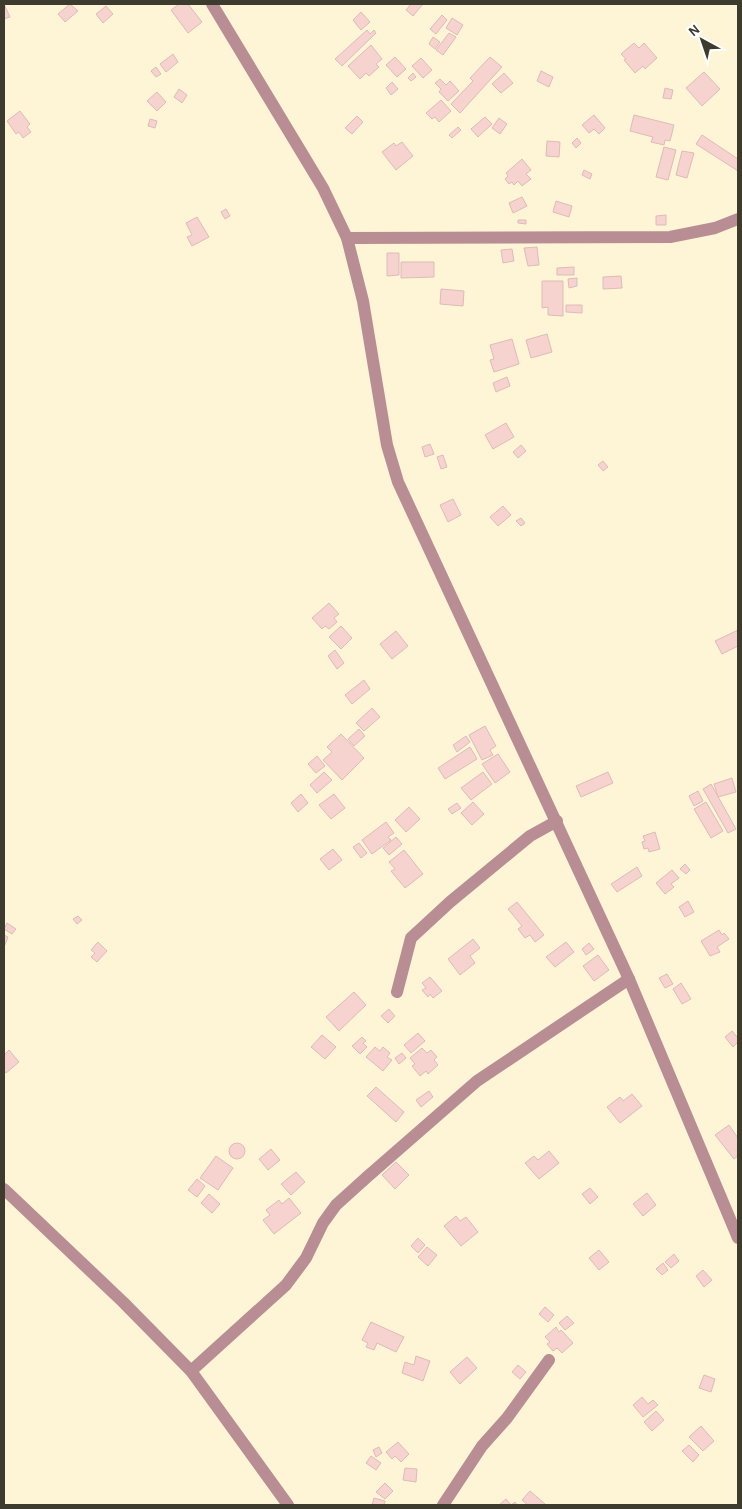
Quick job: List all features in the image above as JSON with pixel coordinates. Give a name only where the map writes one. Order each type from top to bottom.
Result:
[{"type":"street","points":[[212,4],[323,188],[347,238],[363,301],[387,445],[398,482],[629,979],[738,1238]]},
{"type":"street","points":[[347,238],[670,237],[715,228],[738,219]]},
{"type":"street","points":[[397,992],[411,938],[450,902],[530,836],[557,821]]},
{"type":"street","points":[[191,1371],[286,1285],[306,1258],[323,1223],[336,1206],[367,1177],[477,1081],[629,979]]},
{"type":"street","points":[[4,1189],[46,1227],[191,1371],[288,1505]]},
{"type":"street","points":[[443,1505],[482,1446],[508,1418],[549,1360]]},
{"type":"building","points":[[4,4],[10,17],[4,19]]},
{"type":"building","points":[[70,4],[78,11],[65,22],[58,14]]},
{"type":"building","points":[[179,4],[188,4],[202,22],[188,33],[171,10]]},
{"type":"building","points":[[411,4],[423,4],[413,16],[406,10]]},
{"type":"building","points":[[106,6],[113,14],[103,23],[96,14]]},
{"type":"building","points":[[361,12],[370,22],[361,30],[353,20]]},
{"type":"building","points":[[442,15],[447,20],[436,34],[430,29]]},
{"type":"building","points":[[452,18],[463,25],[457,35],[446,28]]},
{"type":"building","points":[[367,30],[370,34],[374,30],[376,33],[342,66],[335,59]]},
{"type":"building","points":[[449,33],[456,37],[443,55],[436,50]]},
{"type":"building","points":[[433,37],[440,42],[435,49],[429,44]]},
{"type":"building","points":[[634,43],[639,48],[644,43],[657,58],[645,69],[643,66],[635,73],[621,54]]},
{"type":"building","points":[[371,45],[382,59],[376,64],[379,67],[369,76],[366,73],[360,79],[348,66]]},
{"type":"building","points":[[173,54],[178,62],[166,72],[160,64]]},
{"type":"building","points":[[395,57],[406,69],[397,77],[386,65]]},
{"type":"building","points":[[490,57],[502,67],[460,113],[451,104],[473,81],[470,78]]},
{"type":"building","points":[[421,58],[432,70],[423,78],[412,66]]},
{"type":"building","points":[[156,67],[161,74],[156,77],[151,71]]},
{"type":"building","points":[[541,71],[553,77],[549,87],[537,81]]},
{"type":"building","points":[[704,72],[720,89],[702,106],[686,88]]},
{"type":"building","points":[[413,73],[416,77],[411,81],[408,78]]},
{"type":"building","points":[[504,73],[513,83],[501,93],[492,84]]},
{"type":"building","points":[[440,79],[446,85],[450,81],[459,91],[448,101],[439,92],[441,89],[435,83]]},
{"type":"building","points":[[392,82],[398,89],[391,95],[386,88]]},
{"type":"building","points":[[665,88],[673,90],[671,99],[663,98]]},
{"type":"building","points":[[179,89],[187,95],[182,103],[174,97]]},
{"type":"building","points":[[157,92],[166,102],[157,111],[147,101]]},
{"type":"building","points":[[441,100],[451,111],[439,122],[435,117],[432,119],[426,113]]},
{"type":"building","points":[[20,111],[30,124],[27,127],[31,132],[23,138],[19,132],[16,134],[7,121]]},
{"type":"building","points":[[594,115],[605,128],[599,134],[594,129],[589,133],[582,125]]},
{"type":"building","points":[[634,115],[674,125],[670,141],[665,140],[664,145],[651,142],[653,137],[630,131]]},
{"type":"building","points":[[357,116],[363,122],[352,134],[345,128]]},
{"type":"building","points":[[485,117],[492,124],[478,137],[471,129]]},
{"type":"building","points":[[499,118],[507,124],[500,134],[492,128]]},
{"type":"building","points":[[150,119],[157,121],[155,128],[148,126]]},
{"type":"building","points":[[458,127],[461,130],[452,138],[449,135]]},
{"type":"building","points":[[702,135],[738,159],[738,171],[696,144]]},
{"type":"building","points":[[577,138],[581,143],[576,148],[572,143]]},
{"type":"building","points":[[547,141],[560,142],[559,157],[546,156]]},
{"type":"building","points":[[402,142],[413,156],[396,170],[382,152],[394,143],[396,146]]},
{"type":"building","points":[[664,147],[676,150],[668,180],[656,177]]},
{"type":"building","points":[[682,151],[694,153],[687,178],[676,175]]},
{"type":"building","points":[[522,159],[531,170],[526,174],[531,179],[522,186],[518,181],[514,185],[512,182],[509,184],[505,179],[508,176],[506,173]]},
{"type":"building","points":[[584,170],[592,174],[590,179],[582,175]]},
{"type":"building","points":[[522,197],[527,206],[513,213],[509,203]]},
{"type":"building","points":[[556,201],[572,206],[569,217],[553,212]]},
{"type":"building","points":[[226,209],[230,216],[225,219],[221,212]]},
{"type":"building","points":[[666,215],[666,225],[656,225],[656,216]]},
{"type":"building","points":[[197,217],[209,237],[192,246],[187,237],[192,235],[186,223]]},
{"type":"building","points":[[518,220],[526,220],[526,224],[518,223]]},
{"type":"building","points":[[537,247],[539,265],[528,266],[524,248]]},
{"type":"building","points":[[512,249],[514,261],[503,263],[501,250]]},
{"type":"building","points":[[387,253],[399,253],[399,275],[387,276]]},
{"type":"building","points":[[401,262],[434,262],[434,277],[401,278]]},
{"type":"building","points":[[574,267],[574,275],[557,275],[557,268]]},
{"type":"building","points":[[621,276],[622,288],[603,289],[603,277]]},
{"type":"building","points":[[577,278],[577,286],[569,288],[568,279]]},
{"type":"building","points":[[542,281],[563,281],[563,316],[548,315],[548,307],[542,308]]},
{"type":"building","points":[[441,289],[464,291],[463,306],[440,304]]},
{"type":"building","points":[[566,305],[582,305],[582,313],[566,312]]},
{"type":"building","points":[[547,334],[552,352],[531,358],[526,340]]},
{"type":"building","points":[[512,339],[519,364],[494,372],[490,360],[494,359],[490,345]]},
{"type":"building","points":[[507,377],[510,386],[496,392],[493,383]]},
{"type":"building","points":[[506,423],[514,437],[493,449],[485,435]]},
{"type":"building","points":[[430,444],[434,454],[425,457],[422,447]]},
{"type":"building","points":[[521,445],[526,451],[518,458],[513,452]]},
{"type":"building","points":[[443,455],[447,467],[441,469],[437,457]]},
{"type":"building","points":[[603,461],[608,467],[603,471],[598,465]]},
{"type":"building","points":[[453,499],[461,515],[448,522],[440,505]]},
{"type":"building","points":[[503,506],[511,515],[498,526],[490,517]]},
{"type":"building","points":[[521,518],[525,523],[521,526],[516,521]]},
{"type":"building","points":[[329,603],[339,614],[334,618],[337,622],[329,629],[325,626],[322,629],[312,618]]},
{"type":"building","points":[[341,626],[352,638],[341,649],[329,637]]},
{"type":"building","points":[[738,630],[738,646],[722,654],[715,641]]},
{"type":"building","points":[[396,631],[408,646],[392,659],[380,644]]},
{"type":"building","points":[[335,650],[344,663],[337,669],[328,656]]},
{"type":"building","points":[[364,680],[370,689],[352,704],[345,695]]},
{"type":"building","points":[[372,708],[380,717],[364,731],[356,723]]},
{"type":"building","points":[[485,726],[496,746],[490,750],[493,755],[482,760],[469,735]]},
{"type":"building","points":[[359,729],[365,736],[354,746],[348,739]]},
{"type":"building","points":[[341,734],[364,758],[342,780],[323,760],[332,752],[327,747]]},
{"type":"building","points":[[466,736],[470,742],[457,752],[453,745]]},
{"type":"building","points":[[470,747],[477,759],[445,779],[438,768]]},
{"type":"building","points":[[498,754],[510,772],[495,783],[482,764]]},
{"type":"building","points":[[317,756],[325,766],[316,773],[308,764]]},
{"type":"building","points":[[324,772],[332,780],[317,793],[310,785]]},
{"type":"building","points":[[483,772],[492,784],[471,800],[461,788]]},
{"type":"building","points":[[608,772],[613,783],[581,797],[576,786]]},
{"type":"building","points":[[732,778],[736,792],[718,797],[714,784]]},
{"type":"building","points":[[711,784],[736,829],[728,833],[703,789]]},
{"type":"building","points":[[698,791],[703,801],[694,806],[689,796]]},
{"type":"building","points":[[301,794],[308,803],[298,812],[291,803]]},
{"type":"building","points":[[334,794],[345,808],[331,819],[319,805]]},
{"type":"building","points":[[473,802],[484,814],[472,825],[461,813]]},
{"type":"building","points":[[706,802],[723,831],[711,838],[694,809]]},
{"type":"building","points":[[457,803],[461,808],[452,814],[448,809]]},
{"type":"building","points":[[409,807],[420,819],[406,832],[395,820]]},
{"type":"building","points":[[386,822],[394,833],[388,837],[391,840],[372,854],[362,840]]},
{"type":"building","points":[[655,832],[660,849],[649,852],[648,848],[644,849],[642,842],[645,841],[643,836]]},
{"type":"building","points":[[396,837],[402,844],[389,855],[383,848]]},
{"type":"building","points":[[359,843],[367,853],[361,858],[353,847]]},
{"type":"building","points":[[333,849],[342,860],[329,870],[320,859]]},
{"type":"building","points":[[404,850],[423,874],[405,888],[391,871],[395,869],[389,862]]},
{"type":"building","points":[[685,864],[690,870],[686,874],[680,869]]},
{"type":"building","points":[[637,867],[642,876],[617,892],[611,884]]},
{"type":"building","points":[[672,870],[679,878],[671,884],[674,887],[665,894],[656,883]]},
{"type":"building","points":[[688,901],[694,912],[685,917],[679,907]]},
{"type":"building","points":[[517,902],[544,935],[535,942],[530,935],[525,938],[518,929],[522,926],[508,909]]},
{"type":"building","points":[[78,916],[82,920],[77,924],[73,919]]},
{"type":"building","points":[[7,923],[16,929],[12,934],[4,929]]},
{"type":"building","points":[[719,930],[722,935],[724,933],[729,939],[717,947],[720,952],[710,956],[701,941]]},
{"type":"building","points":[[4,935],[8,937],[5,945],[4,944]]},
{"type":"building","points":[[473,939],[480,948],[470,956],[475,963],[460,975],[448,959]]},
{"type":"building","points":[[98,942],[107,951],[97,962],[91,957],[95,953],[91,950]]},
{"type":"building","points":[[566,942],[574,952],[555,967],[546,957]]},
{"type":"building","points":[[589,943],[594,949],[586,955],[582,949]]},
{"type":"building","points":[[598,955],[609,970],[594,981],[583,966]]},
{"type":"building","points":[[667,974],[673,984],[665,988],[659,978]]},
{"type":"building","points":[[430,977],[442,991],[433,998],[430,994],[428,997],[422,990],[426,988],[422,983]]},
{"type":"building","points":[[681,983],[691,999],[682,1004],[673,989]]},
{"type":"building","points":[[354,992],[366,1005],[339,1031],[326,1017]]},
{"type":"building","points":[[389,1009],[395,1016],[388,1023],[381,1016]]},
{"type":"building","points":[[732,1031],[738,1038],[738,1042],[733,1047],[725,1037]]},
{"type":"building","points":[[418,1033],[425,1041],[411,1053],[404,1045]]},
{"type":"building","points":[[322,1035],[336,1047],[325,1059],[311,1047]]},
{"type":"building","points":[[362,1037],[366,1041],[363,1043],[367,1047],[360,1054],[352,1046]]},
{"type":"building","points":[[375,1047],[380,1051],[383,1047],[390,1053],[387,1057],[392,1060],[383,1071],[366,1057]]},
{"type":"building","points":[[422,1048],[427,1053],[431,1050],[437,1057],[434,1060],[438,1065],[428,1074],[426,1071],[420,1076],[412,1066],[415,1064],[410,1058]]},
{"type":"building","points":[[9,1050],[19,1062],[6,1073],[4,1070],[4,1055]]},
{"type":"building","points":[[402,1053],[406,1058],[399,1064],[395,1058]]},
{"type":"building","points":[[376,1087],[404,1112],[396,1122],[367,1096]]},
{"type":"building","points":[[429,1091],[433,1097],[421,1107],[416,1100]]},
{"type":"building","points":[[632,1094],[642,1106],[620,1123],[607,1107],[620,1097],[623,1101]]},
{"type":"building","points":[[729,1125],[738,1138],[738,1156],[734,1159],[715,1135]]},
{"type":"building","points":[[234,1143],[240,1143],[245,1148],[243,1157],[234,1159],[229,1154],[229,1148]]},
{"type":"building","points":[[271,1149],[280,1160],[268,1170],[259,1159]]},
{"type":"building","points":[[549,1151],[559,1163],[539,1179],[525,1163],[534,1156],[538,1160]]},
{"type":"building","points":[[216,1156],[233,1168],[218,1190],[200,1178]]},
{"type":"building","points":[[396,1162],[409,1175],[395,1189],[382,1175]]},
{"type":"building","points":[[296,1172],[305,1182],[291,1195],[281,1184]]},
{"type":"building","points":[[197,1179],[205,1186],[197,1197],[188,1190]]},
{"type":"building","points":[[590,1188],[598,1197],[590,1204],[582,1194]]},
{"type":"building","points":[[647,1193],[656,1205],[643,1216],[633,1204]]},
{"type":"building","points":[[209,1194],[220,1204],[212,1213],[201,1203]]},
{"type":"building","points":[[289,1198],[301,1213],[274,1234],[263,1220],[270,1215],[266,1210],[279,1200],[282,1204]]},
{"type":"building","points":[[456,1216],[460,1221],[466,1217],[478,1232],[461,1246],[444,1226]]},
{"type":"building","points":[[418,1238],[425,1245],[418,1253],[411,1246]]},
{"type":"building","points":[[427,1247],[437,1255],[428,1266],[418,1257]]},
{"type":"building","points":[[599,1250],[609,1262],[599,1270],[589,1258]]},
{"type":"building","points":[[674,1254],[679,1261],[671,1268],[665,1262]]},
{"type":"building","points":[[663,1263],[668,1270],[662,1275],[656,1269]]},
{"type":"building","points":[[703,1270],[712,1280],[704,1287],[696,1276]]},
{"type":"building","points":[[545,1307],[554,1315],[548,1322],[539,1314]]},
{"type":"building","points":[[567,1316],[574,1323],[565,1330],[559,1323]]},
{"type":"building","points":[[371,1322],[404,1337],[396,1352],[377,1343],[374,1350],[366,1347],[368,1343],[362,1340]]},
{"type":"building","points":[[556,1327],[559,1332],[561,1330],[573,1343],[562,1353],[557,1348],[553,1351],[547,1344],[550,1342],[545,1337]]},
{"type":"building","points":[[416,1356],[430,1361],[423,1381],[402,1373],[405,1362],[414,1365]]},
{"type":"building","points":[[467,1357],[477,1368],[460,1384],[450,1372]]},
{"type":"building","points":[[518,1365],[526,1372],[520,1379],[512,1372]]},
{"type":"building","points":[[704,1375],[715,1379],[711,1392],[699,1388]]},
{"type":"building","points":[[642,1397],[648,1404],[653,1400],[658,1405],[643,1417],[633,1405]]},
{"type":"building","points":[[656,1411],[664,1420],[652,1431],[644,1422]]},
{"type":"building","points":[[701,1426],[714,1441],[703,1451],[689,1437]]},
{"type":"building","points":[[398,1442],[409,1454],[401,1462],[395,1456],[392,1459],[386,1452]]},
{"type":"building","points":[[689,1445],[699,1455],[693,1462],[682,1451]]},
{"type":"building","points":[[379,1447],[382,1453],[376,1457],[373,1450]]},
{"type":"building","points":[[371,1456],[381,1463],[376,1470],[366,1463]]},
{"type":"building","points":[[405,1468],[417,1469],[416,1482],[403,1480]]},
{"type":"building","points":[[385,1483],[393,1491],[385,1499],[376,1492]]},
{"type":"building","points":[[530,1491],[545,1504],[528,1505],[522,1500]]},
{"type":"building","points":[[374,1498],[385,1501],[384,1505],[372,1505]]},
{"type":"building","points":[[506,1499],[511,1505],[499,1505]]}]
